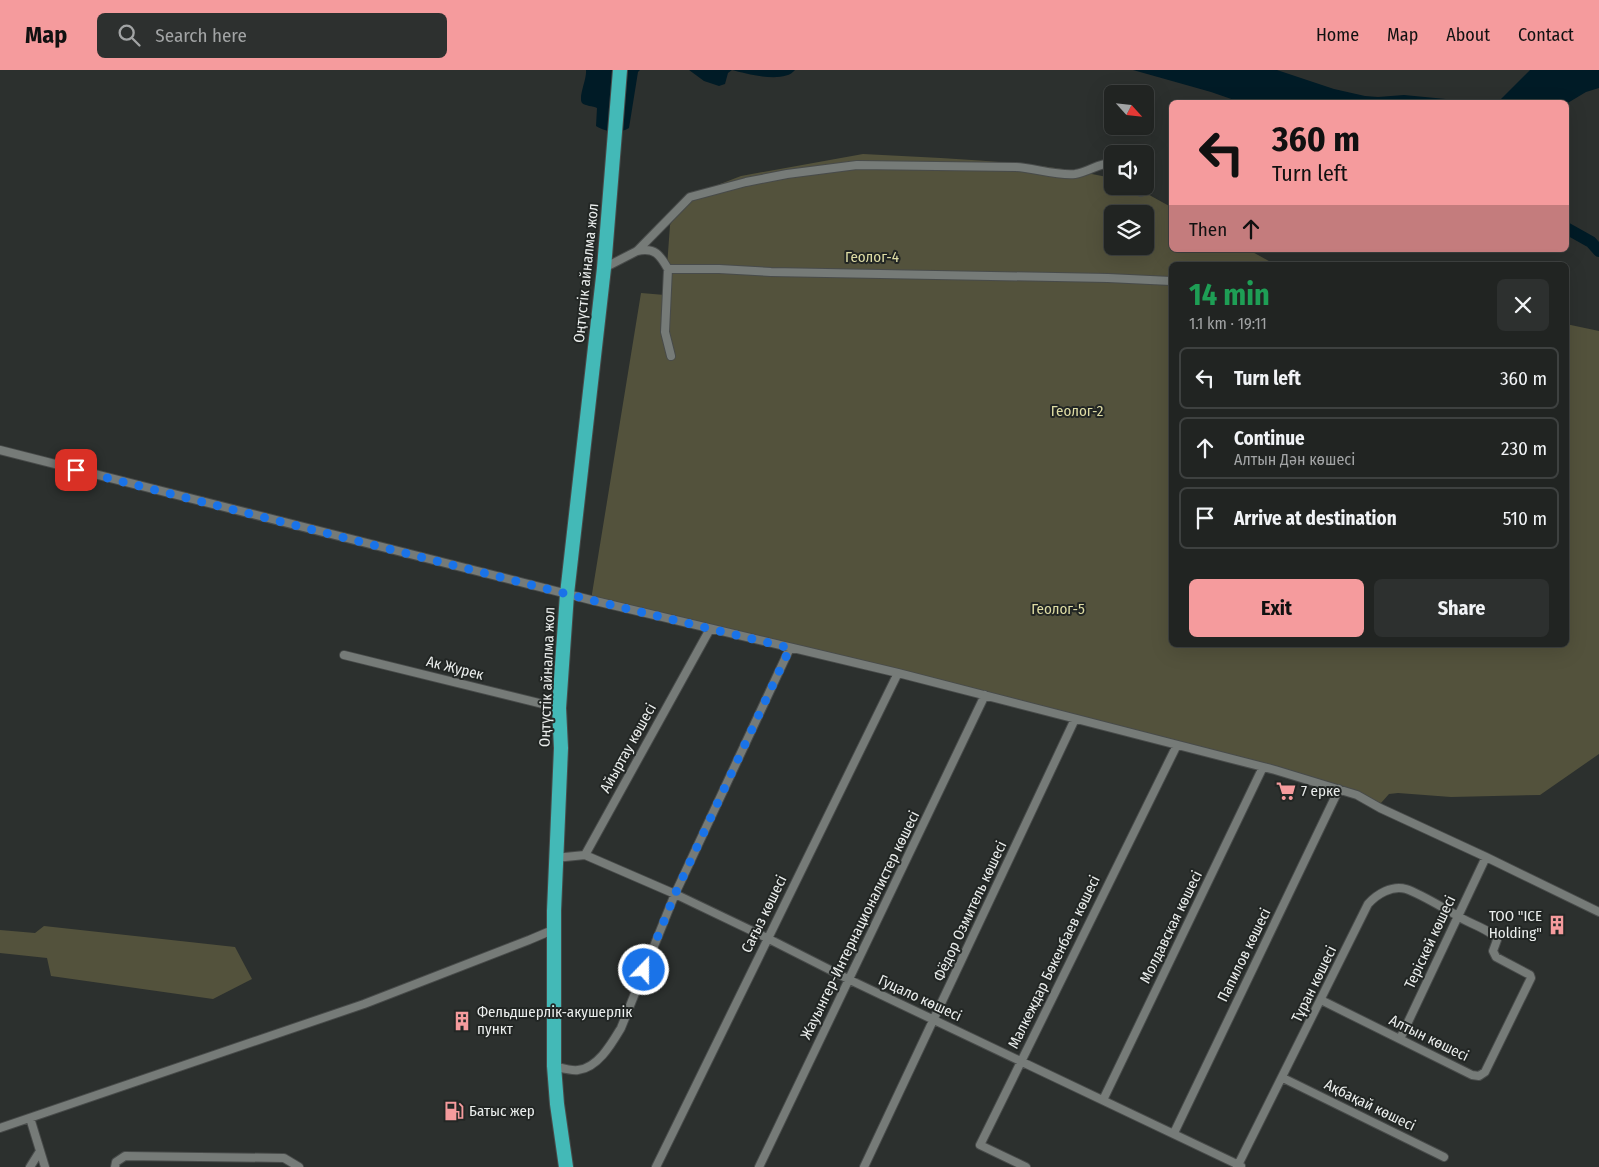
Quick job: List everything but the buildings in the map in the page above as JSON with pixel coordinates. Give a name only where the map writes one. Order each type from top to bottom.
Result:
[{"type":"highway","name":"Оңтүстік айналма жол","points":[[566,1167],[557,1104],[554,1066],[554,929],[560,748],[559,708],[567,594],[604,268],[620,70]]},
{"type":"street","points":[[637,251],[690,197],[746,182],[788,174],[869,164],[1016,167],[1061,174],[1074,174],[1086,172],[1104,164]]},
{"type":"street","points":[[604,268],[637,251],[646,249],[655,252],[663,260],[668,269],[665,332],[671,356]]},
{"type":"street","points":[[668,269],[1169,281]]},
{"type":"street","points":[[0,450],[567,594],[986,695],[1075,720],[1263,767],[1357,795],[1380,808],[1599,912]]},
{"type":"street","name":"Айыртау көшесі","points":[[585,855],[710,629]]},
{"type":"street","points":[[554,1066],[574,1070],[586,1068],[613,1042],[621,1028],[675,894],[790,648]]},
{"type":"street","name":"Ак Журек","points":[[344,654],[559,708]]},
{"type":"street","name":"Сағыз көшесі","points":[[656,1167],[898,673]]},
{"type":"street","name":"Жауынгер-Интернационалистер көшесі","points":[[759,1167],[986,695]]},
{"type":"street","name":"Фёдор Озмитель көшесі","points":[[864,1167],[1075,720]]},
{"type":"street","name":"Малкеждар Бөкенбаев көшесі","points":[[1026,1167],[980,1145],[1177,746]]},
{"type":"street","name":"Молдавская көшесі","points":[[1104,1100],[1263,767]]},
{"type":"street","name":"Папилов көшесі","points":[[1174,1133],[1339,789]]},
{"type":"street","points":[[555,858],[585,855]]},
{"type":"street","name":"Гуцало көшесі","points":[[585,855],[675,894],[1239,1166]]},
{"type":"street","name":"Теріскей көшесі","points":[[1400,1039],[1486,857]]},
{"type":"street","name":"Тұран көшесі","points":[[1239,1166],[1368,904],[1378,894],[1389,890],[1406,889],[1494,935],[1497,940],[1493,951],[1496,957],[1526,972],[1530,975],[1530,978]]},
{"type":"street","points":[[0,1128],[364,1004],[554,929]]},
{"type":"street","name":"Алтын көшесі","points":[[1321,1000],[1472,1075],[1479,1076],[1485,1072],[1530,978]]},
{"type":"street","name":"Ақбақай көшесі","points":[[1283,1078],[1444,1157]]},
{"type":"street","points":[[30,1118],[45,1167]]},
{"type":"street","points":[[30,1167],[40,1151]]},
{"type":"street","points":[[115,1167],[116,1162],[124,1156],[284,1158],[299,1167]]},
{"type":"green space","points":[[863,154],[989,161],[1051,167],[1104,176],[1104,195],[1149,195],[1169,206],[1169,252],[1253,252],[1271,262],[1169,262],[1169,647],[1569,647],[1569,325],[1599,331],[1599,754],[1540,795],[1451,797],[1398,793],[1389,794],[1381,803],[1346,788],[591,600],[641,293],[665,295],[670,225],[689,196],[741,176]]},
{"type":"green space","points":[[44,926],[235,947],[252,979],[213,999],[51,976],[47,958],[0,953],[0,930],[35,933]]},
{"type":"water","points":[[586,70],[640,70],[638,72],[629,128],[612,132],[596,126],[597,108],[583,104],[581,100]]},
{"type":"water","points":[[689,70],[732,70],[728,73],[725,84],[719,86],[704,81]]},
{"type":"water","points":[[732,70],[795,70],[783,76],[765,77]]},
{"type":"water","points":[[1133,70],[1277,70],[1334,89],[1365,96],[1404,95],[1456,100],[1234,100]]},
{"type":"water","points":[[1530,70],[1599,70],[1599,88],[1586,92],[1569,102],[1569,100],[1498,100]]},
{"type":"waterway","points":[[1569,230],[1591,242],[1599,251]]},
{"type":"place","name":"7 ерке","points":[[1286,791]]},
{"type":"place","name":"ТОО \"ICE Holding\"","points":[[1557,925]]},
{"type":"place","name":"Фельдшерлік-акушерлік пункт","points":[[462,1021]]},
{"type":"place","name":"Батыс жер","points":[[454,1111]]},
{"type":"route","points":[[76,470],[591,600],[790,648],[675,894],[644,970]]},
{"type":"park label","name":"Геолог-4","points":[[872,257]]},
{"type":"park label","name":"Геолог-2","points":[[1077,411]]},
{"type":"park label","name":"Геолог-5","points":[[1058,609]]}]
